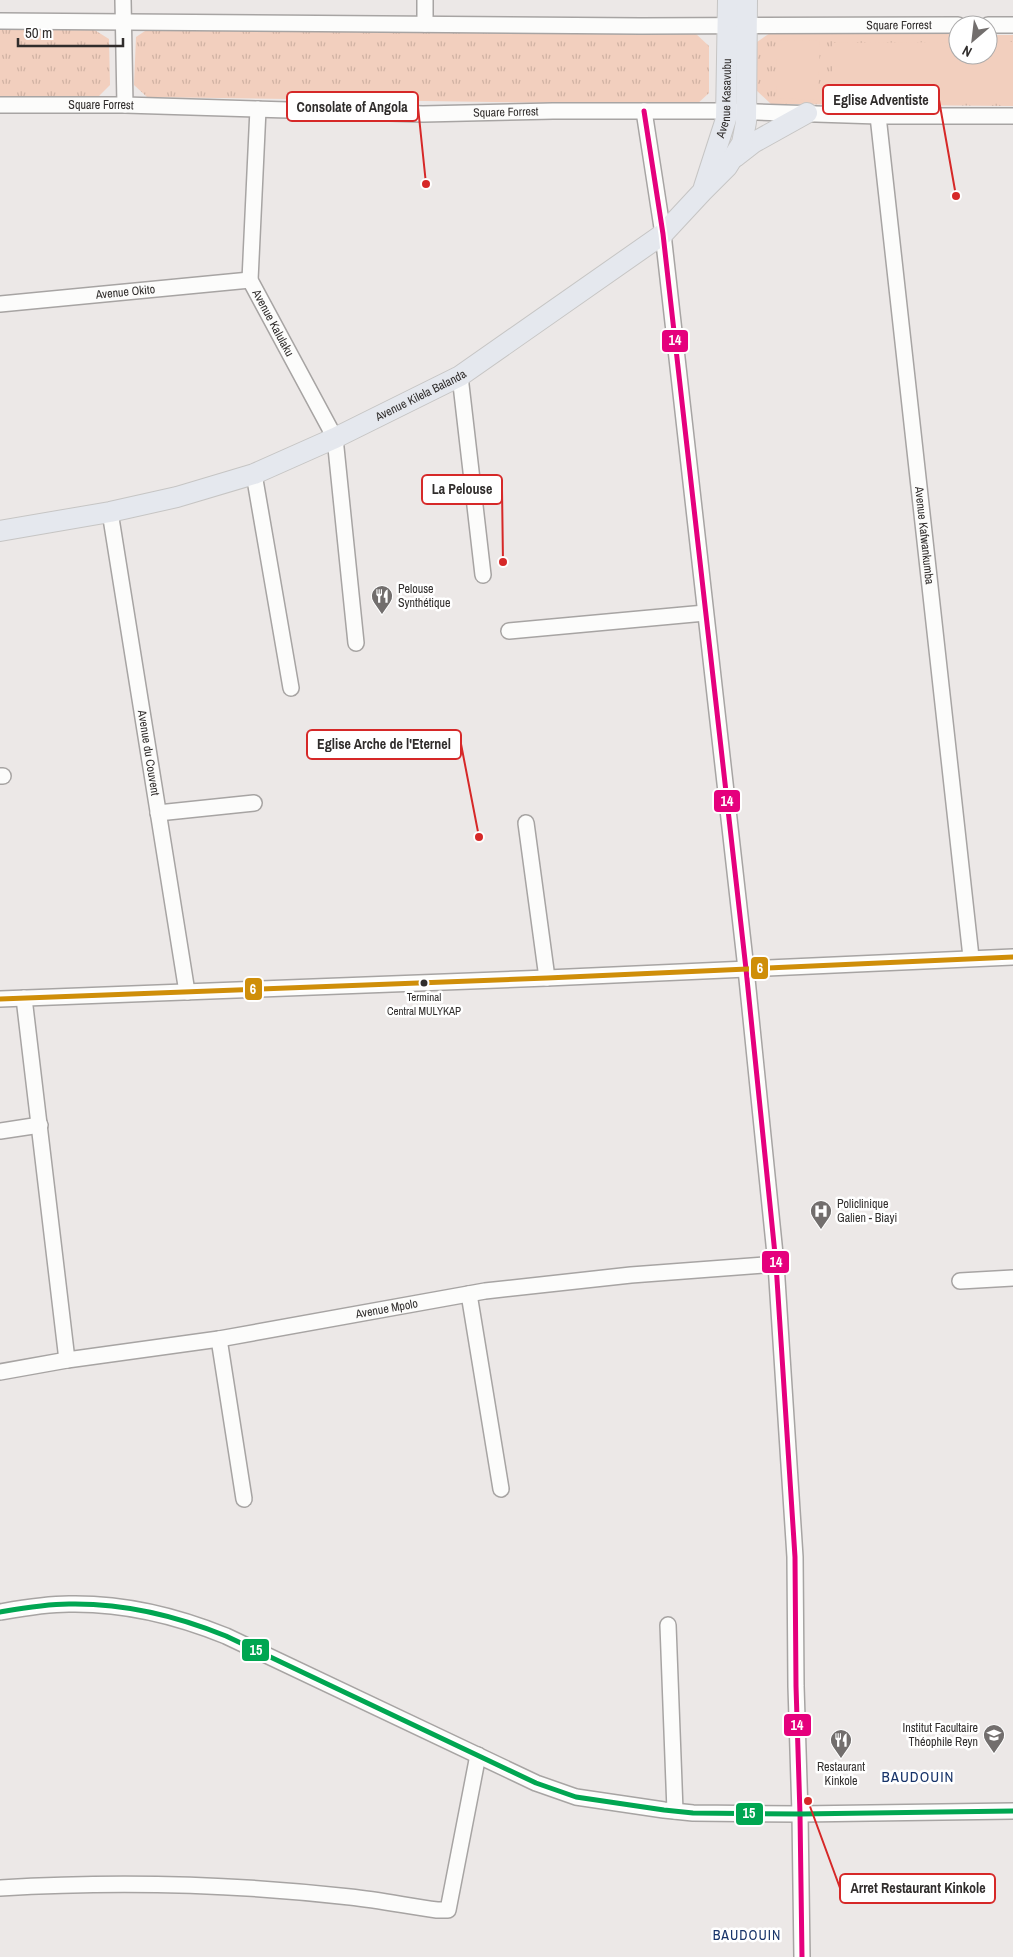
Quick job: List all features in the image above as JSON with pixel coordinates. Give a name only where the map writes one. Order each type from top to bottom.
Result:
[{"type":"main road","name":"Avenue Kasavubu","points":[[702,192],[725,126],[737,112],[737,25],[728,0]]},
{"type":"main road","name":"Avenue Kasavubu","points":[[737,25],[747,0]]},
{"type":"main road","name":"Avenue Kilela Balanda","points":[[0,531],[110,512],[177,496],[254,474],[335,438],[460,376],[663,234],[735,157],[744,132],[737,112]]},
{"type":"main road","points":[[735,157],[761,139],[807,113]]},
{"type":"street","points":[[123,0],[125,105]]},
{"type":"street","points":[[425,24],[426,0]]},
{"type":"street","name":"Square Forrest","points":[[0,21],[641,26],[948,25]]},
{"type":"street","points":[[998,25],[1013,25]]},
{"type":"street","name":"Square Forrest","points":[[0,105],[125,105],[423,114],[644,111],[878,116],[1013,116]]},
{"type":"street","name":"Avenue Kalulaku","points":[[258,109],[250,280],[335,438]]},
{"type":"street","points":[[644,111],[663,234],[746,969],[776,1264],[795,1557],[802,1957]]},
{"type":"street","name":"Avenue Kafwankumba","points":[[878,116],[970,957]]},
{"type":"street","name":"Avenue Okito","points":[[0,304],[250,280]]},
{"type":"street","points":[[460,376],[483,575]]},
{"type":"street","points":[[335,438],[356,642]]},
{"type":"street","points":[[254,474],[291,688]]},
{"type":"street","name":"Avenue du Couvent","points":[[110,512],[187,992]]},
{"type":"street","points":[[509,631],[705,613]]},
{"type":"street","points":[[158,814],[254,803]]},
{"type":"street","points":[[526,824],[547,978]]},
{"type":"street","points":[[0,999],[547,978],[970,957],[1013,957]]},
{"type":"street","points":[[24,998],[67,1360]]},
{"type":"street","points":[[0,1131],[40,1125]]},
{"type":"street","name":"Avenue Mpolo","points":[[0,1372],[67,1360],[219,1339],[469,1294],[631,1274],[776,1264]]},
{"type":"street","points":[[960,1281],[1013,1278]]},
{"type":"street","points":[[469,1294],[501,1489]]},
{"type":"street","points":[[219,1339],[244,1499]]},
{"type":"street","points":[[0,1612],[37,1605],[70,1604],[131,1609],[198,1624],[536,1783],[576,1797],[675,1811],[800,1814],[1013,1811]]},
{"type":"street","points":[[668,1625],[675,1811]]},
{"type":"street","points":[[0,1888],[140,1885],[254,1889],[351,1897],[444,1911],[448,1910],[478,1755]]},
{"type":"green space","points":[[0,29],[93,29],[109,39],[110,85],[98,97],[0,97]]},
{"type":"green space","points":[[148,29],[695,33],[709,46],[709,93],[696,105],[147,97],[134,85],[136,37]]},
{"type":"green space","points":[[770,33],[948,34],[948,65],[998,65],[998,35],[1013,35],[1013,106],[771,104],[756,90],[757,42]]},
{"type":"green space","points":[[777,40],[820,41],[818,100],[776,98]]},
{"type":"green space","points":[[948,42],[948,65],[998,65],[998,42],[1013,42],[1013,101],[832,101],[832,43]]},
{"type":"transit line","name":"14","points":[[644,111],[663,234],[746,969],[776,1264],[795,1557],[802,1957]]},
{"type":"transit line","name":"6","points":[[0,999],[547,978],[1013,957]]},
{"type":"transit line","name":"15","points":[[0,1612],[51,1605],[89,1604],[129,1608],[188,1622],[226,1636],[536,1783],[576,1797],[693,1813],[800,1814],[1013,1811]]},
{"type":"place","name":"Consolate of Angola","points":[[426,184]]},
{"type":"place","name":"Eglise Adventiste","points":[[956,196]]},
{"type":"place","name":"La Pelouse","points":[[503,562]]},
{"type":"place","name":"Pelouse Synthétique","points":[[382,615]]},
{"type":"place","name":"Eglise Arche de l'Eternel","points":[[479,837]]},
{"type":"place","name":"Terminal Central MULYKAP","points":[[424,983]]},
{"type":"place","name":"Policlinique Galien - Biayi","points":[[821,1230]]},
{"type":"place","name":"Institut Facultaire Théophile Reyn","points":[[994,1754]]},
{"type":"place","name":"Restaurant Kinkole","points":[[841,1759]]},
{"type":"place","name":"Arret Restaurant Kinkole","points":[[808,1801]]},
{"type":"district","name":"BAUDOUIN","points":[[918,1777]]},
{"type":"district","name":"BAUDOUIN","points":[[747,1935]]}]
